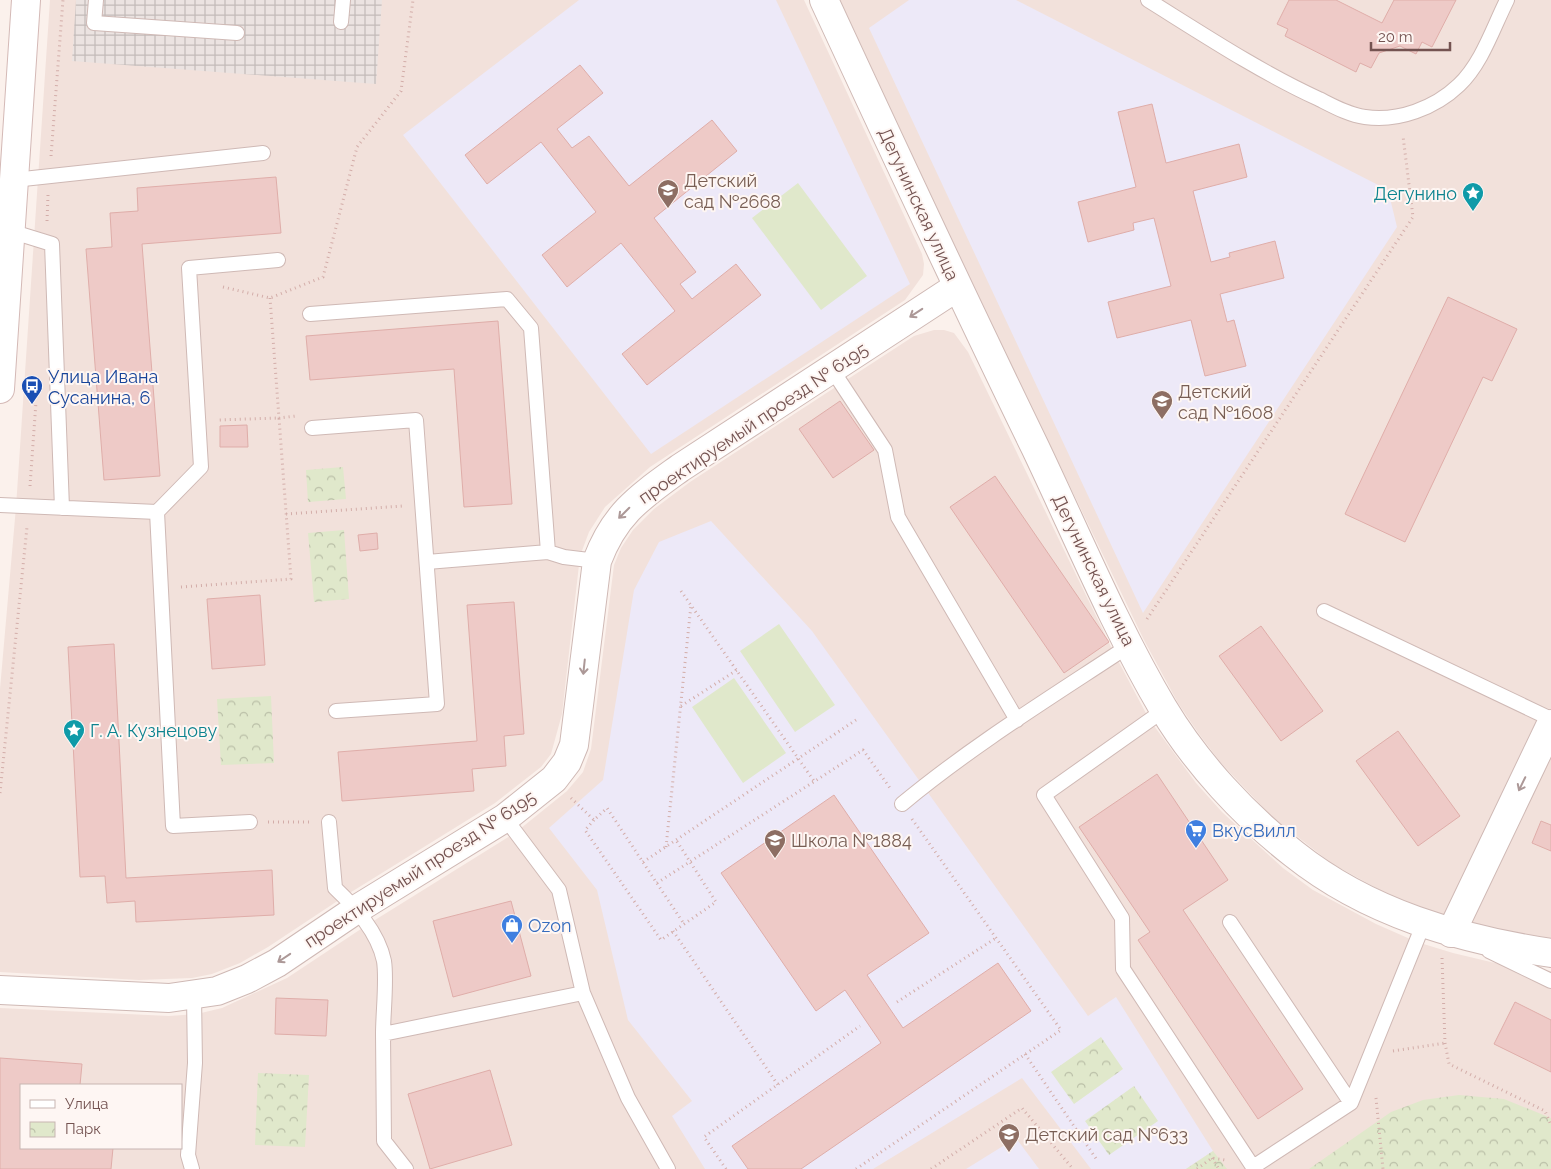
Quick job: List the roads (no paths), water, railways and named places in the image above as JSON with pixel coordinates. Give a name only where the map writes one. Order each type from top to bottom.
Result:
[{"type":"street","points":[[0,389],[26,0]]},
{"type":"street","name":"Дегунинская улица","points":[[824,0],[957,287],[1130,645],[1164,710],[1192,749],[1234,799],[1294,854],[1354,894],[1423,924],[1451,933],[1498,945],[1551,953]]},
{"type":"street","name":"проектируемый проезд № 6195","points":[[0,990],[138,998],[194,996],[217,991],[248,979],[277,963],[357,909],[505,818],[554,779],[567,762],[574,745],[597,561],[605,540],[619,518],[643,495],[680,468],[957,287]]},
{"type":"street","points":[[1451,933],[1543,760],[1551,724]]},
{"type":"lane","points":[[96,0],[94,23],[237,33]]},
{"type":"lane","points":[[341,22],[343,0]]},
{"type":"lane","points":[[1148,0],[1292,87],[1343,111],[1364,118],[1401,116],[1417,112],[1433,104],[1458,86],[1475,66],[1508,0]]},
{"type":"lane","points":[[14,180],[263,153]]},
{"type":"lane","points":[[10,231],[52,244],[62,508]]},
{"type":"lane","points":[[250,822],[173,826],[157,512],[201,467],[189,268],[278,260]]},
{"type":"lane","points":[[310,314],[508,299],[531,328],[548,552]]},
{"type":"lane","points":[[831,368],[885,450],[898,518],[1017,720]]},
{"type":"lane","points":[[312,428],[416,420],[437,704],[336,711]]},
{"type":"lane","points":[[0,505],[157,512]]},
{"type":"lane","points":[[427,562],[548,552],[564,557],[597,561]]},
{"type":"lane","points":[[1324,610],[1551,719]]},
{"type":"lane","points":[[902,804],[924,786],[1017,720],[1130,645]]},
{"type":"lane","points":[[1164,710],[1044,795],[1122,918],[1123,970],[1253,1167],[1351,1104],[1423,924]]},
{"type":"lane","points":[[505,818],[559,890],[583,993],[628,1098],[668,1169]]},
{"type":"lane","points":[[329,822],[335,888],[357,909],[374,936],[384,960],[384,1141],[406,1169]]},
{"type":"lane","points":[[1230,922],[1351,1104]]},
{"type":"lane","points":[[1451,933],[1551,981]]},
{"type":"lane","points":[[383,1034],[583,993]]},
{"type":"lane","points":[[192,1169],[188,1155],[195,1063],[194,996]]},
{"type":"place","name":"Детский сад №2668","points":[[668,209]]},
{"type":"place","name":"Дегунино","points":[[1473,212]]},
{"type":"place","name":"Улица Ивана Сусанина, 6","points":[[32,405]]},
{"type":"place","name":"Детский сад №1608","points":[[1162,420]]},
{"type":"place","name":"Г. А. Кузнецову","points":[[74,749]]},
{"type":"place","name":"ВкусВилл","points":[[1196,849]]},
{"type":"place","name":"Школа №1884","points":[[775,859]]},
{"type":"place","name":"Ozon","points":[[512,944]]},
{"type":"place","name":"Детский сад №633","points":[[1009,1153]]}]
